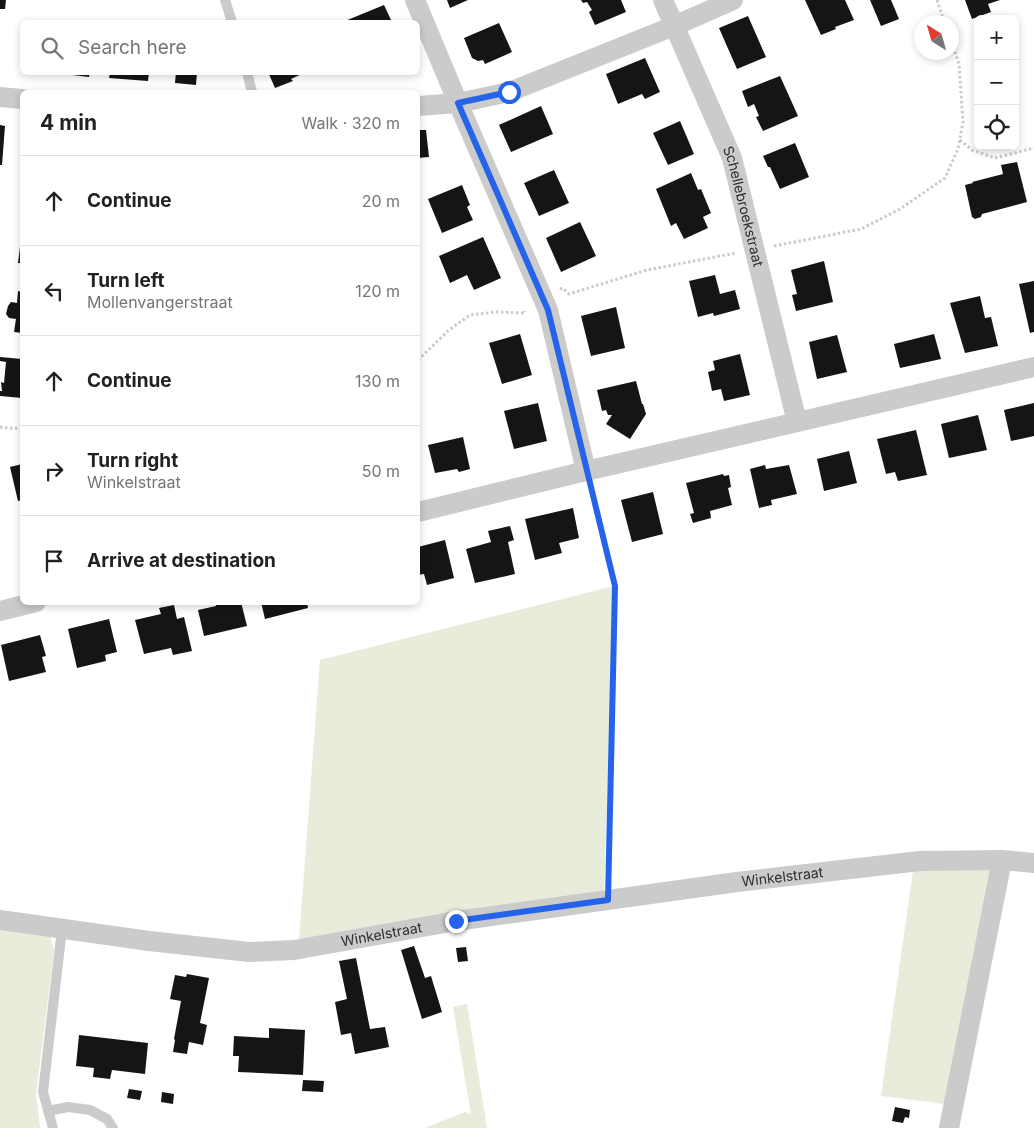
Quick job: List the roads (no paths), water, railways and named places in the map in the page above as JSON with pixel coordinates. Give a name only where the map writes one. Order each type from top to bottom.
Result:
[{"type":"street","points":[[416,0],[458,103],[548,310],[586,471]]},
{"type":"street","name":"Schellebroekstraat","points":[[663,0],[732,158],[797,422]]},
{"type":"street","points":[[420,106],[458,103],[509,92],[674,26],[733,0]]},
{"type":"street","points":[[0,97],[20,99]]},
{"type":"street","points":[[420,512],[1034,367]]},
{"type":"street","points":[[0,611],[24,605]]},
{"type":"street","points":[[949,1128],[1002,860]]},
{"type":"street","name":"Winkelstraat","points":[[0,920],[149,941],[249,952],[294,950],[456,921],[737,882],[920,861],[1002,860],[1034,863]]},
{"type":"lane","points":[[225,0],[231,20]]},
{"type":"lane","points":[[247,75],[251,90]]},
{"type":"lane","points":[[53,1128],[43,1092],[62,928]]},
{"type":"lane","points":[[48,1111],[68,1107],[90,1110],[107,1119],[113,1128]]}]
